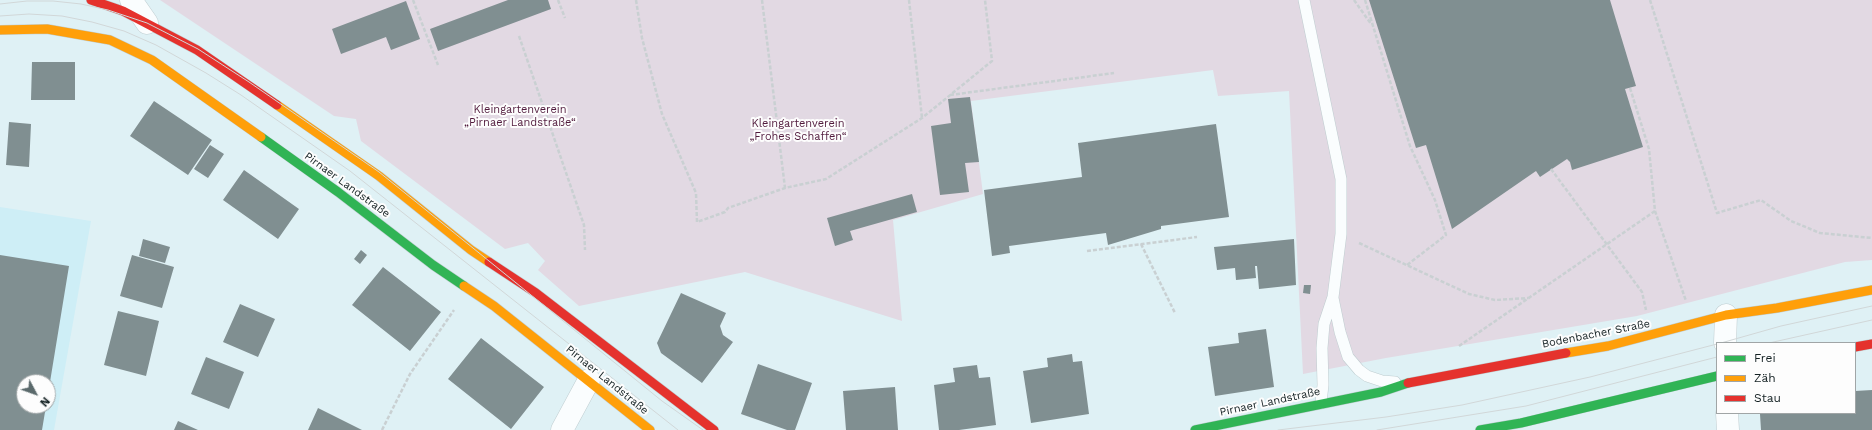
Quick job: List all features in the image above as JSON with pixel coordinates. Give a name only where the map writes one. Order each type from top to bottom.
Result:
[{"type":"street","points":[[91,0],[123,11],[197,50],[334,144],[379,176],[471,250],[536,292],[714,430]]},
{"type":"street","points":[[131,0],[147,23]]},
{"type":"street","name":"Pirnaer Landstraße","points":[[0,30],[47,29],[88,34],[117,43],[152,60],[338,192],[434,265],[470,288],[589,380],[650,430]]},
{"type":"street","name":"Bodenbacher Straße","points":[[1349,399],[1381,392],[1406,383],[1608,346],[1651,336],[1726,315],[1777,308],[1872,290]]},
{"type":"street","points":[[1725,342],[1726,315]]},
{"type":"street","points":[[1856,347],[1872,344]]},
{"type":"street","points":[[1480,430],[1521,423],[1716,376]]},
{"type":"street","points":[[562,430],[589,380]]},
{"type":"street","name":"Pirnaer Landstraße","points":[[1195,430],[1321,403],[1349,399]]},
{"type":"street","points":[[1727,414],[1728,430]]},
{"type":"lane","points":[[1304,0],[1341,179],[1341,234],[1333,297],[1324,324],[1323,385],[1321,403]]},
{"type":"lane","points":[[1333,297],[1340,332],[1348,357],[1359,370],[1367,376],[1382,381],[1406,383]]},
{"type":"path","points":[[413,0],[438,65]]},
{"type":"path","points":[[558,0],[566,18]]},
{"type":"path","points":[[636,0],[642,38],[662,114],[696,193],[696,222],[725,212],[728,208],[785,188],[826,179],[922,118],[992,60],[985,0]]},
{"type":"path","points":[[762,0],[785,188]]},
{"type":"path","points":[[909,0],[922,118]]},
{"type":"path","points":[[1354,0],[1373,26]]},
{"type":"path","points":[[1365,0],[1410,146],[1435,200],[1446,235],[1407,265]]},
{"type":"path","points":[[1650,0],[1717,213],[1761,200],[1791,221],[1820,233],[1872,238]]},
{"type":"path","points":[[519,36],[584,225],[585,250]]},
{"type":"path","points":[[950,95],[1114,73]]},
{"type":"path","points":[[1630,88],[1649,149],[1655,211],[1694,324]]},
{"type":"path","points":[[1551,169],[1642,292],[1651,336]]},
{"type":"path","points":[[1453,351],[1655,211]]},
{"type":"path","points":[[1341,234],[1469,294],[1495,300],[1529,298]]},
{"type":"path","points":[[1087,251],[1197,237]]},
{"type":"path","points":[[1141,244],[1175,313]]},
{"type":"path","points":[[382,430],[410,374],[470,288]]},
{"type":"shaded area","points":[[0,207],[91,221],[54,430],[0,430]]},
{"type":"green space","points":[[160,0],[1872,0],[1872,260],[1845,262],[1637,316],[1386,358],[1303,374],[1289,91],[1218,96],[1213,70],[971,101],[983,194],[893,220],[902,321],[745,272],[579,306],[538,270],[545,261],[528,243],[505,249],[361,141],[356,119],[334,116]]},
{"type":"building","points":[[508,0],[548,0],[551,9],[438,51],[430,29]]},
{"type":"building","points":[[1369,0],[1610,0],[1636,86],[1625,89],[1643,147],[1572,170],[1570,162],[1567,159],[1540,177],[1536,171],[1452,229],[1426,145],[1416,148]]},
{"type":"building","points":[[406,1],[420,39],[391,50],[386,37],[341,54],[332,29]]},
{"type":"building","points":[[32,62],[75,62],[75,100],[31,100]]},
{"type":"building","points":[[970,97],[979,162],[965,163],[969,192],[940,195],[931,126],[951,123],[948,99]]},
{"type":"building","points":[[154,101],[212,140],[188,175],[130,136]]},
{"type":"building","points":[[9,122],[31,124],[29,167],[6,165]]},
{"type":"building","points":[[1216,124],[1229,217],[1161,226],[1161,229],[1108,245],[1106,233],[1009,246],[1010,253],[992,256],[984,190],[1082,177],[1078,143]]},
{"type":"building","points":[[210,145],[224,154],[208,178],[194,169]]},
{"type":"building","points":[[244,170],[299,209],[278,239],[223,200]]},
{"type":"building","points":[[912,194],[917,212],[850,231],[853,240],[835,246],[827,218]]},
{"type":"building","points":[[143,239],[170,247],[165,263],[139,256]]},
{"type":"building","points":[[1294,239],[1296,285],[1259,289],[1257,266],[1255,266],[1256,278],[1236,280],[1235,268],[1217,270],[1214,247]]},
{"type":"building","points":[[361,250],[367,255],[360,264],[354,259]]},
{"type":"building","points":[[0,255],[69,266],[51,374],[16,374],[16,414],[45,414],[42,430],[0,430]]},
{"type":"building","points":[[132,255],[174,267],[162,308],[120,296]]},
{"type":"building","points":[[383,267],[441,312],[410,351],[352,305]]},
{"type":"building","points":[[1304,285],[1311,285],[1310,294],[1303,293]]},
{"type":"building","points":[[681,293],[726,313],[720,326],[723,335],[733,342],[702,383],[661,353],[657,343]]},
{"type":"building","points":[[240,304],[275,319],[258,357],[223,342]]},
{"type":"building","points":[[118,311],[159,321],[146,376],[104,365]]},
{"type":"building","points":[[1266,329],[1274,387],[1215,396],[1208,347],[1239,343],[1238,333]]},
{"type":"building","points":[[481,338],[544,387],[511,429],[448,379]]},
{"type":"building","points":[[1072,354],[1073,362],[1082,361],[1089,414],[1031,423],[1023,371],[1048,367],[1047,358]]},
{"type":"building","points":[[206,357],[244,372],[229,409],[191,394]]},
{"type":"building","points":[[758,364],[812,383],[795,430],[787,430],[741,414]]},
{"type":"building","points":[[977,365],[979,378],[990,377],[996,425],[959,430],[939,430],[934,385],[955,382],[953,368]]},
{"type":"building","points":[[895,387],[898,430],[846,430],[843,391]]},
{"type":"building","points":[[1872,390],[1872,430],[1761,430],[1760,414],[1856,414],[1856,391]]},
{"type":"building","points":[[318,408],[362,430],[308,430]]},
{"type":"building","points":[[178,421],[198,430],[174,430]]},
{"type":"tram line","points":[[0,4],[27,1],[53,1],[81,4],[108,10],[147,23],[198,49],[249,82],[379,172],[662,401],[703,430]]},
{"type":"tram line","points":[[0,16],[29,14],[62,16],[92,22],[124,31],[156,45],[206,73],[241,95],[350,171],[678,430]]},
{"type":"tram line","points":[[1725,342],[1781,326],[1872,306]]},
{"type":"tram line","points":[[1773,342],[1872,320]]},
{"type":"tram line","points":[[1278,430],[1386,417],[1462,405],[1590,377],[1716,344]]},
{"type":"tram line","points":[[1377,430],[1526,406],[1716,357]]},
{"type":"traffic: fast","points":[[261,137],[338,192],[433,265],[464,286]]},
{"type":"traffic: fast","points":[[1480,430],[1521,423],[1716,376]]},
{"type":"traffic: fast","points":[[1195,430],[1381,392],[1408,383]]},
{"type":"traffic: slow","points":[[0,30],[47,29],[110,40],[152,60],[261,137]]},
{"type":"traffic: slow","points":[[277,105],[379,176],[471,250],[489,262]]},
{"type":"traffic: slow","points":[[464,286],[494,306],[650,430]]},
{"type":"traffic: slow","points":[[1566,353],[1608,346],[1726,315],[1777,308],[1872,290]]},
{"type":"traffic: jam","points":[[91,0],[123,11],[197,50],[277,105]]},
{"type":"traffic: jam","points":[[489,262],[536,293],[714,430]]},
{"type":"traffic: jam","points":[[1856,347],[1872,344]]},
{"type":"traffic: jam","points":[[1408,383],[1566,353]]},
{"type":"park label","name":"Kleingartenverein „Pirnaer Landstraße“","points":[[520,116]]},
{"type":"park label","name":"Kleingartenverein „Frohes Schaffen“","points":[[798,130]]}]
